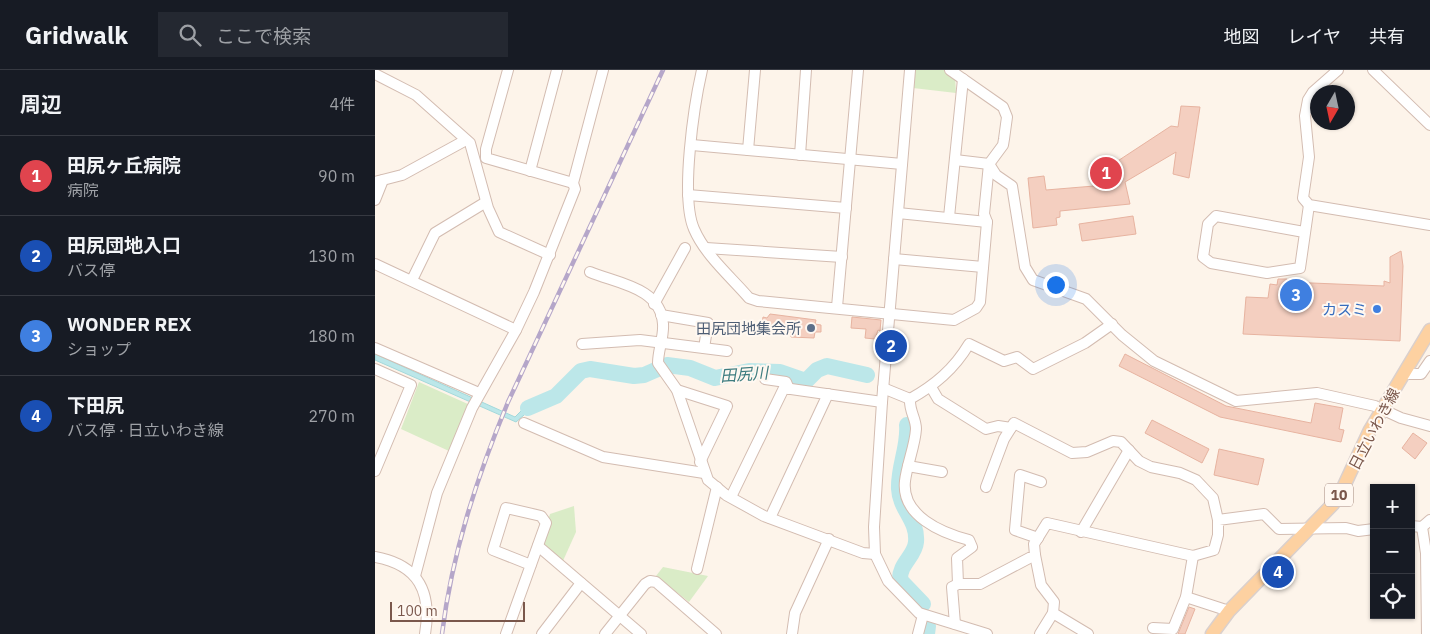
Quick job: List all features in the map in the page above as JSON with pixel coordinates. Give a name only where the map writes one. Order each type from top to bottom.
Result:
[{"type":"main road","name":"日立いわき線","points":[[1211,634],[1229,611],[1311,529],[1333,504],[1343,488],[1370,430],[1430,330]]},
{"type":"street","points":[[508,70],[486,149],[486,158],[573,183]]},
{"type":"street","points":[[530,171],[557,70]]},
{"type":"street","points":[[415,576],[437,493],[476,398],[516,330],[575,189],[573,183],[603,70]]},
{"type":"street","points":[[703,70],[692,145],[688,195],[689,211],[692,223],[706,248],[753,300],[837,307],[939,319],[959,318],[976,308],[980,302],[987,222],[984,214],[989,164],[1003,145],[1007,117],[1003,107],[950,70]]},
{"type":"street","points":[[748,150],[755,70]]},
{"type":"street","points":[[800,155],[806,70]]},
{"type":"street","points":[[837,307],[858,70]]},
{"type":"street","points":[[910,70],[883,388],[874,526],[875,554],[888,581],[923,615],[987,634]]},
{"type":"street","points":[[1338,70],[1313,92],[1306,108],[1309,157],[1303,198],[1309,205],[1430,225]]},
{"type":"street","points":[[1373,70],[1430,125]]},
{"type":"street","points":[[375,74],[416,95],[470,143],[486,202],[499,232],[549,255]]},
{"type":"street","points":[[949,217],[963,79]]},
{"type":"street","points":[[375,200],[379,181],[402,175],[466,140]]},
{"type":"street","points":[[692,145],[901,164]]},
{"type":"street","points":[[955,160],[989,164]]},
{"type":"street","points":[[989,164],[996,175],[1010,183],[1013,188],[1025,267],[1029,277],[1037,282],[1086,299],[1111,324],[1155,361],[1236,401],[1317,393],[1382,409],[1401,418],[1430,426]]},
{"type":"street","points":[[688,195],[846,208]]},
{"type":"street","points":[[412,280],[435,233],[486,202]]},
{"type":"street","points":[[1304,232],[1216,216],[1208,224],[1203,257],[1211,263],[1267,273],[1300,268],[1309,205]]},
{"type":"street","points":[[898,213],[987,222]]},
{"type":"street","points":[[654,304],[685,248]]},
{"type":"street","points":[[706,248],[842,257]]},
{"type":"street","points":[[894,259],[983,267]]},
{"type":"street","points":[[375,264],[516,330]]},
{"type":"street","points":[[590,272],[634,286],[654,304],[661,315],[663,322],[660,366],[677,390],[707,480],[731,498],[770,518],[863,553],[875,554]]},
{"type":"street","points":[[661,315],[708,323],[704,348]]},
{"type":"street","points":[[957,584],[957,558],[972,547],[969,540],[947,534],[916,515],[905,498],[904,482],[916,429],[909,409],[910,400],[931,386],[959,361],[969,344],[1004,361],[1017,357],[1033,369],[1085,343],[1111,324]]},
{"type":"street","points":[[582,344],[640,340],[727,351]]},
{"type":"street","points":[[375,348],[476,398]]},
{"type":"street","points":[[1404,374],[1421,374],[1430,361]]},
{"type":"street","points":[[375,369],[411,385],[375,471]]},
{"type":"street","points":[[765,379],[786,382],[789,389]]},
{"type":"street","points":[[931,386],[938,399],[986,428],[999,426],[1011,428]]},
{"type":"street","points":[[731,498],[784,388],[882,402]]},
{"type":"street","points":[[883,388],[910,400]]},
{"type":"street","points":[[677,390],[727,406],[700,462]]},
{"type":"street","points":[[770,518],[828,394]]},
{"type":"street","points":[[524,423],[603,457],[704,473]]},
{"type":"street","points":[[985,487],[1004,439],[1014,423],[1072,453],[1087,452],[1113,441],[1121,442],[1139,461],[1151,468],[1180,473],[1196,480],[1213,498],[1218,535],[1214,550],[1193,556],[1047,523],[1034,544],[1041,585],[1054,602],[1053,614],[1040,634]]},
{"type":"street","points":[[375,442],[385,447]]},
{"type":"street","points":[[1081,532],[1129,450]]},
{"type":"street","points":[[908,466],[942,472]]},
{"type":"street","points":[[1038,538],[1015,530],[1020,475],[1041,482]]},
{"type":"street","points":[[697,569],[717,487]]},
{"type":"street","points":[[505,634],[531,564],[537,546],[546,523],[544,518],[506,508],[493,550],[531,564]]},
{"type":"street","points":[[1217,520],[1264,514],[1279,529],[1346,528],[1358,531],[1370,530]]},
{"type":"street","points":[[1427,634],[1426,553],[1416,527],[1430,520]]},
{"type":"street","points":[[792,634],[795,614],[829,539]]},
{"type":"street","points":[[537,546],[641,634]]},
{"type":"street","points":[[955,624],[952,587],[957,584],[980,584],[1035,555]]},
{"type":"street","points":[[1153,628],[1173,630],[1186,598],[1193,556]]},
{"type":"street","points":[[375,557],[398,564],[415,576],[425,589],[427,619],[425,634]]},
{"type":"street","points":[[605,634],[645,584],[653,581],[716,634]]},
{"type":"street","points":[[542,634],[581,583]]},
{"type":"street","points":[[1186,598],[1229,611]]},
{"type":"street","points":[[1053,614],[1088,634]]},
{"type":"street","points":[[918,634],[923,615]]},
{"type":"green space","points":[[915,70],[944,70],[955,77],[956,93],[913,88]]},
{"type":"green space","points":[[419,382],[470,405],[449,451],[401,429]]},
{"type":"green space","points":[[574,506],[576,532],[562,563],[539,546],[550,514]]},
{"type":"green space","points":[[663,567],[708,576],[689,602],[656,576]]},
{"type":"water","points":[[375,354],[515,417],[529,403],[547,395],[549,400],[532,408],[516,422],[375,360]]},
{"type":"building","points":[[1181,106],[1200,107],[1189,178],[1173,174],[1176,152],[1125,182],[1130,204],[1060,211],[1060,217],[1056,218],[1057,225],[1033,228],[1028,178],[1044,176],[1046,190],[1106,185],[1104,170],[1171,126],[1178,127]]},
{"type":"building","points":[[1133,216],[1136,234],[1082,241],[1079,224]]},
{"type":"building","points":[[1401,251],[1403,266],[1400,341],[1243,334],[1246,297],[1268,298],[1270,284],[1277,285],[1278,279],[1287,279],[1288,282],[1384,286],[1384,281],[1390,283],[1390,257]]},
{"type":"building","points":[[770,314],[816,320],[815,324],[821,325],[821,332],[815,332],[814,338],[791,337],[791,334],[776,331],[762,324],[763,317],[767,318]]},
{"type":"building","points":[[852,317],[881,320],[880,331],[878,330],[875,339],[865,338],[866,329],[851,328]]},
{"type":"building","points":[[1125,354],[1226,406],[1311,423],[1315,403],[1343,408],[1339,429],[1344,430],[1341,442],[1220,417],[1119,366]]},
{"type":"building","points":[[1152,420],[1209,449],[1202,463],[1145,433]]},
{"type":"building","points":[[1413,433],[1427,443],[1415,459],[1402,448]]},
{"type":"building","points":[[1219,449],[1264,459],[1258,485],[1214,475]]},
{"type":"building","points":[[1189,607],[1195,609],[1185,634],[1178,634]]},
{"type":"waterway","name":"田尻川","points":[[528,408],[556,396],[581,371],[590,369],[634,376],[644,375],[667,365],[690,368],[715,378],[749,371],[780,372],[807,380],[817,370],[827,366],[867,375]]},
{"type":"waterway","name":"田尻川","points":[[907,425],[899,489],[902,503],[914,527],[916,542],[913,552],[902,569],[900,580],[923,604]]},
{"type":"waterway","name":"田尻川","points":[[927,634],[928,626]]},
{"type":"railway","points":[[442,634],[446,604],[459,545],[486,458],[508,402],[663,70]]},
{"type":"place","name":"田尻ヶ丘病院","points":[[1106,173]]},
{"type":"place","name":"WONDER REX","points":[[1296,295]]},
{"type":"place","name":"カスミ","points":[[1377,309]]},
{"type":"place","name":"田尻団地集会所","points":[[811,328]]},
{"type":"place","name":"田尻団地入口","points":[[891,346]]},
{"type":"place","name":"下田尻","points":[[1278,572]]}]
